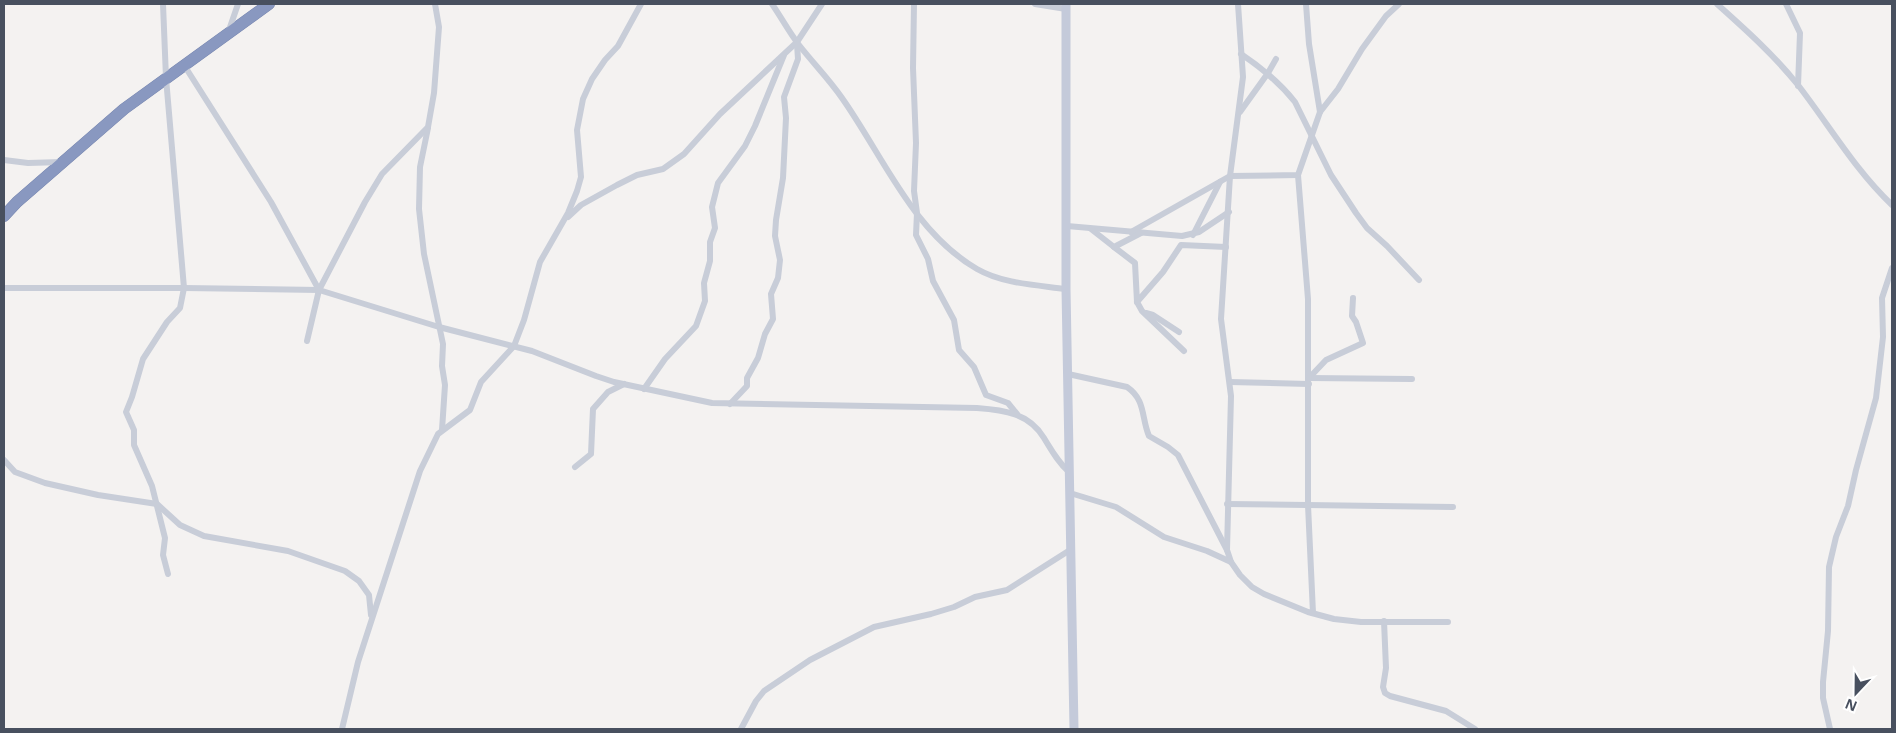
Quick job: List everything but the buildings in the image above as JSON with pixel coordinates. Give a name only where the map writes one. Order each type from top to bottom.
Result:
[{"type":"highway","points":[[4,216],[124,109],[268,4]]},
{"type":"main road","points":[[1066,7],[1066,288],[1074,729]]},
{"type":"street","points":[[163,4],[166,78],[184,288],[180,308],[167,322],[143,359],[126,412],[134,430],[134,445],[152,486],[157,504],[165,538],[163,555],[168,574]]},
{"type":"street","points":[[227,34],[238,4]]},
{"type":"street","points":[[435,4],[439,27],[434,93],[420,167],[418,209],[424,254],[443,344],[442,366],[445,385],[442,430]]},
{"type":"street","points":[[342,729],[358,662],[420,471],[434,440],[442,430],[466,415],[470,410],[481,382],[514,346],[524,320],[540,262],[573,202],[581,177],[577,130],[583,99],[598,69],[626,34],[641,4]]},
{"type":"street","points":[[772,4],[797,42],[843,99],[917,212],[946,246],[978,270],[1017,282],[1066,288]]},
{"type":"street","points":[[560,225],[580,205],[636,175],[663,169],[684,154],[720,114],[797,42],[822,4]]},
{"type":"street","points":[[914,4],[916,143],[914,191],[917,212],[916,235],[928,259],[933,281],[954,320],[959,350],[974,367],[986,395],[1008,403],[1017,414],[1038,429],[1059,463],[1069,472]]},
{"type":"street","points":[[1035,4],[1066,7]]},
{"type":"street","points":[[1226,550],[1231,422],[1230,382],[1221,319],[1230,176],[1242,77],[1238,4]]},
{"type":"street","points":[[1306,4],[1309,44],[1320,112]]},
{"type":"street","points":[[1314,613],[1308,505],[1308,299],[1298,176],[1320,112],[1338,89],[1362,49],[1386,16],[1399,4]]},
{"type":"street","points":[[1717,4],[1753,36],[1798,86],[1853,162],[1892,205]]},
{"type":"street","points":[[1786,4],[1800,33],[1798,86]]},
{"type":"street","points":[[730,404],[747,386],[747,378],[758,358],[765,334],[773,319],[771,294],[778,278],[780,260],[775,236],[783,178],[786,118],[784,96],[798,59],[797,42]]},
{"type":"street","points":[[1241,54],[1268,73],[1295,102],[1331,175],[1356,213],[1367,228],[1419,280]]},
{"type":"street","points":[[644,389],[665,359],[696,326],[705,301],[704,283],[710,261],[710,242],[715,228],[712,207],[718,183],[744,146],[755,126],[784,55]]},
{"type":"street","points":[[1238,114],[1276,59]]},
{"type":"street","points":[[184,65],[271,202],[319,290]]},
{"type":"street","points":[[307,341],[319,290],[365,202],[382,174],[428,127]]},
{"type":"street","points":[[4,160],[28,163],[63,162]]},
{"type":"street","points":[[1131,232],[1230,176],[1298,176]]},
{"type":"street","points":[[1193,235],[1220,181]]},
{"type":"street","points":[[1067,226],[1182,236],[1193,235],[1229,212]]},
{"type":"street","points":[[1090,228],[1135,263],[1137,302],[1144,313],[1184,351]]},
{"type":"street","points":[[1114,247],[1142,233]]},
{"type":"street","points":[[1137,302],[1163,272],[1181,245],[1226,247]]},
{"type":"street","points":[[1830,729],[1823,698],[1828,630],[1829,567],[1836,537],[1848,506],[1876,398],[1883,337],[1882,298],[1892,268]]},
{"type":"street","points":[[4,288],[319,290],[439,327],[544,355],[596,376],[644,389],[712,403],[977,408],[1005,410],[1017,414]]},
{"type":"street","points":[[1309,381],[1326,360],[1363,344],[1352,316],[1353,298]]},
{"type":"street","points":[[1144,313],[1153,315],[1179,332]]},
{"type":"street","points":[[1068,374],[1127,387],[1135,392],[1141,402],[1148,436],[1168,447],[1178,456],[1226,550],[1230,562],[1252,587],[1264,594],[1334,619],[1448,622]]},
{"type":"street","points":[[1230,382],[1412,380]]},
{"type":"street","points":[[575,467],[591,454],[594,409],[608,392],[624,384]]},
{"type":"street","points":[[4,460],[15,472],[45,483],[98,495],[157,504],[173,521],[195,533],[212,538],[230,539],[288,551],[345,570],[359,581],[369,595],[372,619]]},
{"type":"street","points":[[1070,492],[1116,507],[1164,537],[1207,551],[1230,562]]},
{"type":"street","points":[[1227,504],[1453,507]]},
{"type":"street","points":[[741,729],[756,701],[764,691],[831,648],[876,626],[931,614],[954,607],[976,597],[1007,590],[1070,550]]},
{"type":"street","points":[[1384,621],[1386,668],[1383,687],[1385,693],[1446,711],[1475,729]]}]
